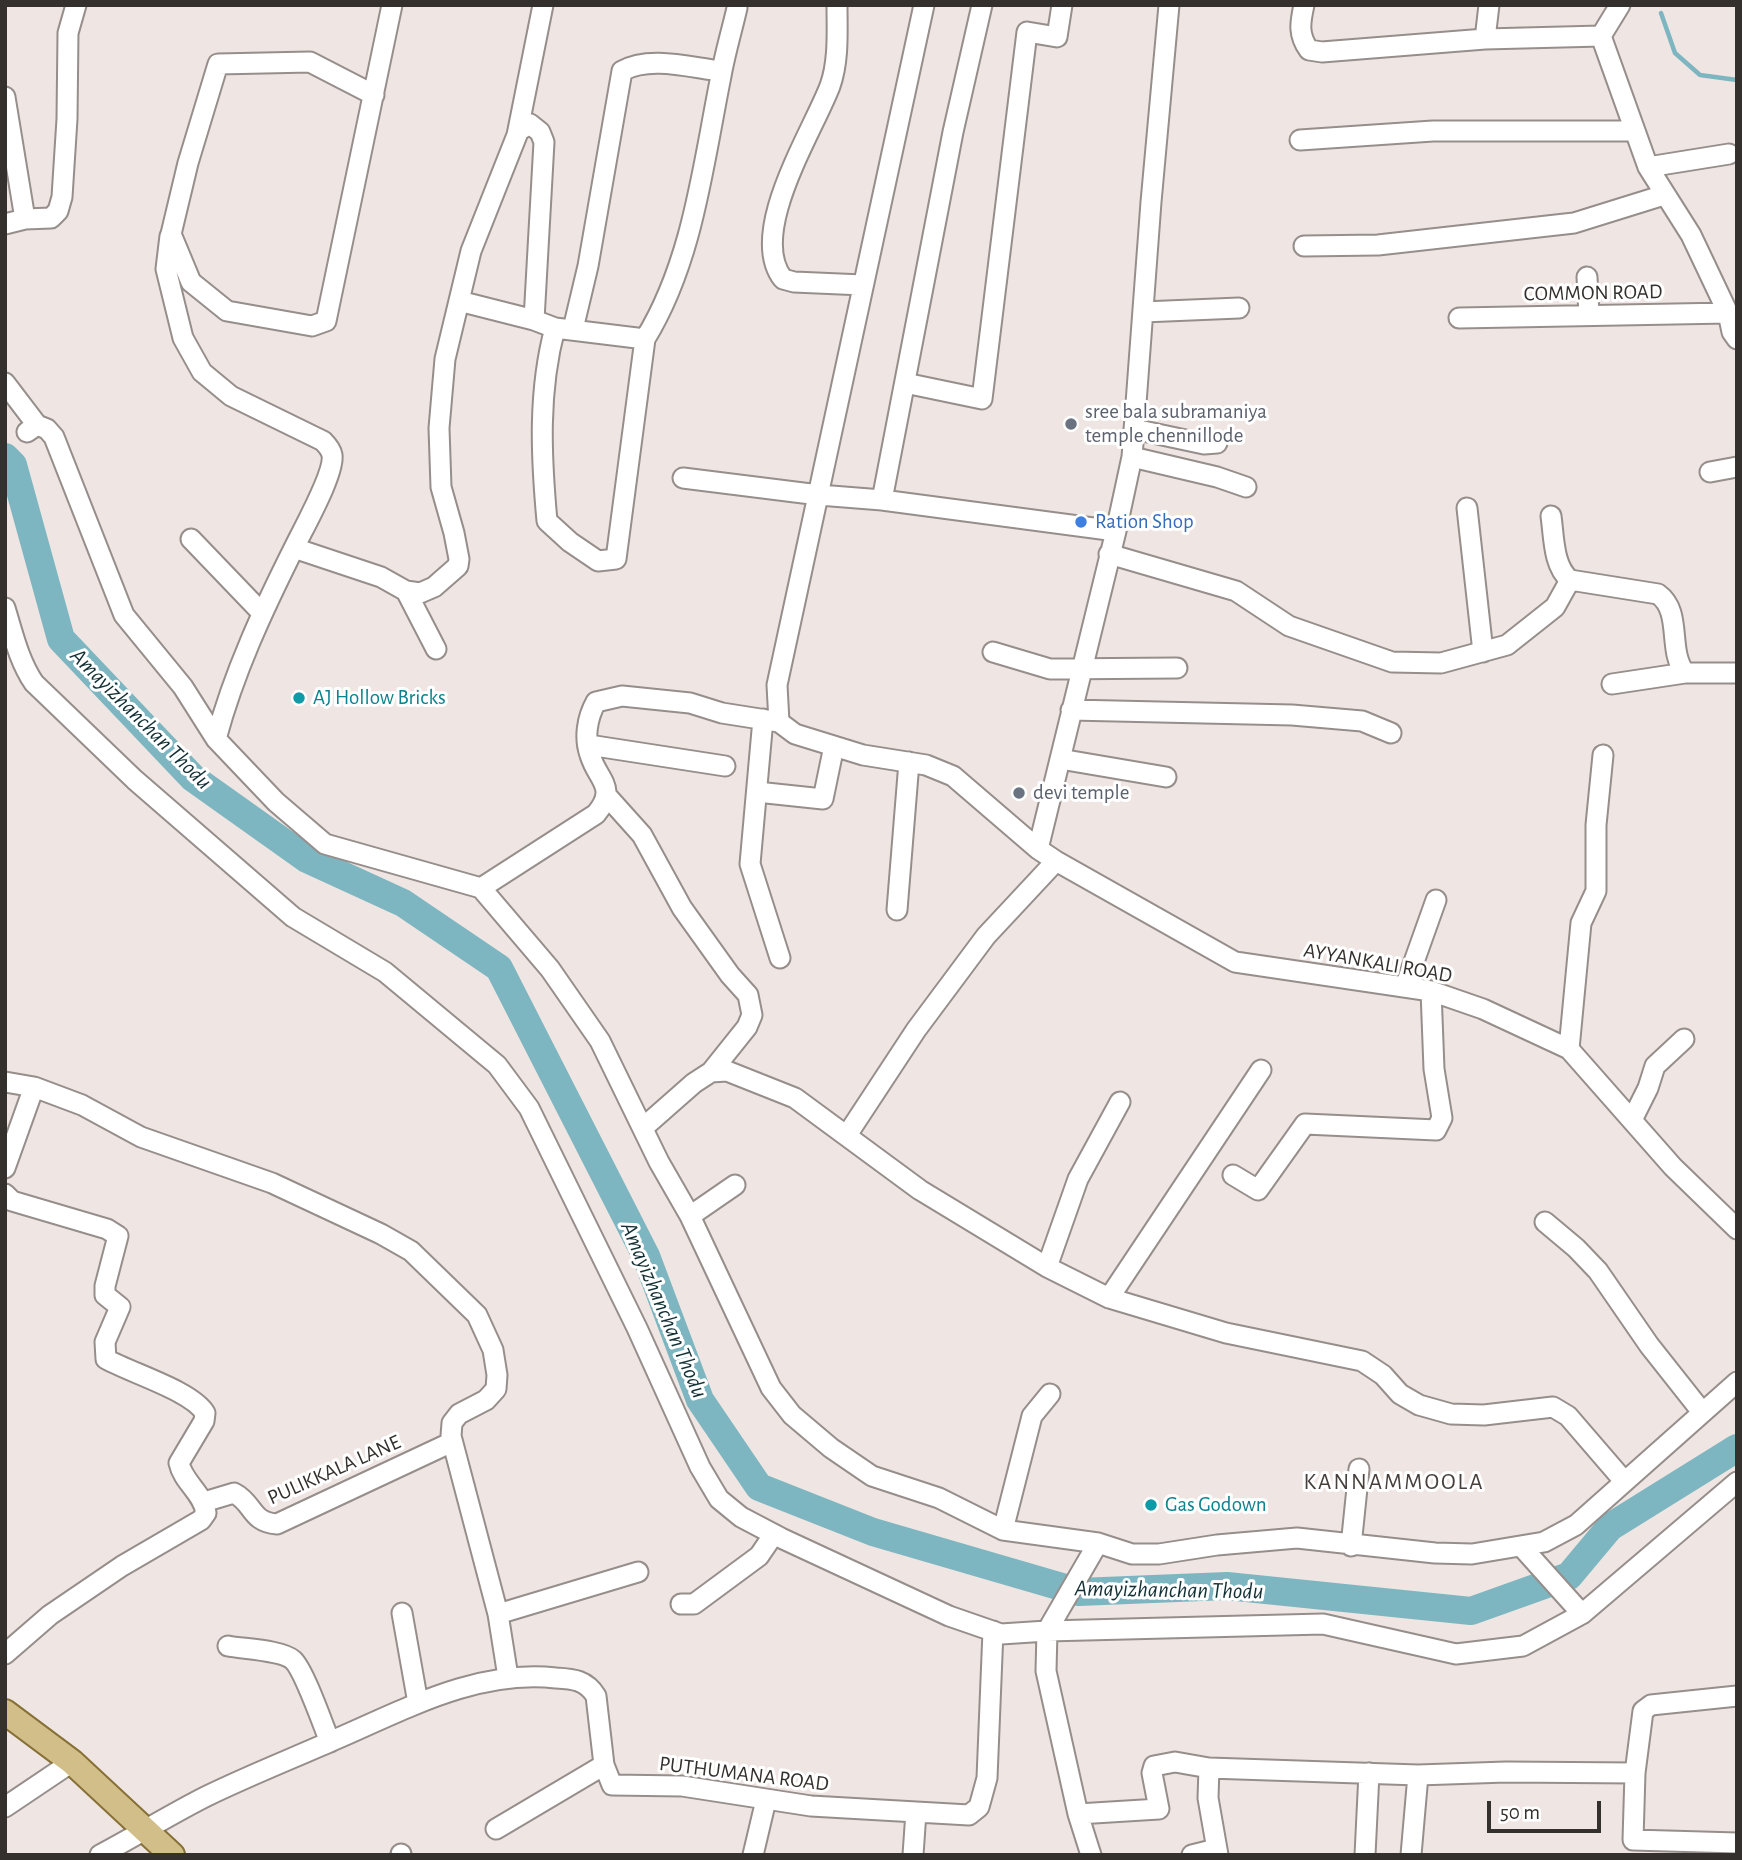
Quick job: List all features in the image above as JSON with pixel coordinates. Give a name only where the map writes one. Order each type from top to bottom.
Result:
[{"type":"main road","points":[[5,1713],[72,1762],[172,1855]]},
{"type":"street","points":[[5,225],[25,219],[51,218],[58,211],[62,197],[67,119],[68,33],[76,5]]},
{"type":"street","points":[[170,234],[191,282],[227,311],[312,326],[326,321],[391,5]]},
{"type":"street","points":[[294,548],[381,577],[406,591],[419,593],[434,587],[458,566],[454,533],[441,487],[439,428],[445,359],[471,251],[518,131],[543,5]]},
{"type":"street","points":[[837,5],[835,64],[830,85],[776,210],[772,239],[774,263],[783,279],[794,282],[863,285]]},
{"type":"street","points":[[780,958],[750,864],[757,792],[777,685],[924,5]]},
{"type":"street","points":[[882,499],[953,132],[982,5]]},
{"type":"street","points":[[905,383],[982,399],[1027,32],[1057,37],[1062,5]]},
{"type":"street","points":[[1038,849],[1132,457],[1169,5]]},
{"type":"street","points":[[1304,5],[1301,39],[1308,50],[1322,52],[1485,39],[1601,36]]},
{"type":"street","points":[[1485,39],[1489,5]]},
{"type":"street","points":[[1601,36],[1620,5]]},
{"type":"street","points":[[722,71],[653,64],[632,66],[622,71],[588,266],[564,329],[546,361],[542,402],[543,477],[547,521],[570,542],[598,561],[616,559],[645,340],[667,298],[695,211],[737,8]]},
{"type":"street","points":[[1601,36],[1648,167],[1690,235],[1728,313],[1732,332],[1737,340]]},
{"type":"street","points":[[216,739],[252,631],[329,473],[333,456],[323,441],[230,396],[202,372],[183,338],[166,269],[170,234],[218,64],[310,62],[374,95]]},
{"type":"street","points":[[5,97],[25,219]]},
{"type":"street","points":[[518,131],[530,124],[540,132],[544,142],[534,320]]},
{"type":"street","points":[[1300,140],[1433,131],[1634,131]]},
{"type":"street","points":[[1648,167],[1729,154]]},
{"type":"street","points":[[1304,246],[1378,245],[1574,223],[1664,195]]},
{"type":"street","points":[[1587,276],[1589,315]]},
{"type":"street","points":[[459,301],[564,329],[645,340]]},
{"type":"street","points":[[1143,312],[1239,308]]},
{"type":"street","name":"COMMON ROAD","points":[[1459,318],[1728,313]]},
{"type":"street","points":[[5,383],[32,429],[47,429],[54,437],[124,615],[183,687],[216,739],[276,802],[325,844],[481,888],[550,969],[600,1041],[659,1162],[690,1216],[771,1388],[792,1415],[831,1448],[872,1476],[939,1498],[1003,1530],[1098,1543],[1132,1554],[1159,1554],[1217,1545],[1297,1538],[1351,1546],[1472,1554],[1544,1542],[1576,1525],[1737,1382]]},
{"type":"street","points":[[1134,429],[1204,444],[1217,443]]},
{"type":"street","points":[[1132,457],[1217,477],[1246,487]]},
{"type":"street","points":[[1710,472],[1737,467]]},
{"type":"street","points":[[682,478],[819,495],[882,499],[1116,531]]},
{"type":"street","points":[[1467,508],[1483,652]]},
{"type":"street","points":[[1551,516],[1558,562],[1563,574],[1570,580],[1658,594],[1667,601],[1677,659],[1685,673]]},
{"type":"street","points":[[191,539],[262,613]]},
{"type":"street","points":[[1110,554],[1236,591],[1289,626],[1392,662],[1441,663],[1507,645],[1555,607],[1570,580]]},
{"type":"street","points":[[406,591],[436,649]]},
{"type":"street","points":[[5,608],[22,661],[34,683],[135,780],[293,917],[385,972],[497,1065],[530,1108],[637,1328],[706,1478],[719,1499],[733,1511],[774,1534],[949,1616],[1001,1634],[1047,1630],[1323,1624],[1456,1654],[1523,1646],[1582,1614],[1737,1482]]},
{"type":"street","points":[[993,652],[1050,669],[1177,668]]},
{"type":"street","points":[[1612,684],[1685,673],[1737,673]]},
{"type":"street","points":[[481,888],[596,814],[604,804],[607,796],[605,785],[590,755],[589,745],[588,716],[596,702],[622,696],[690,703],[722,713],[771,720]]},
{"type":"street","points":[[1071,710],[1292,715],[1362,721],[1391,733]]},
{"type":"street","name":"AYYANKALI ROAD","points":[[771,720],[795,734],[863,755],[926,765],[953,776],[1038,849],[1056,861],[1235,962],[1431,992],[1483,1009],[1569,1049],[1673,1167],[1737,1229]]},
{"type":"street","points":[[589,745],[725,766]]},
{"type":"street","points":[[757,792],[823,799],[834,746]]},
{"type":"street","points":[[1569,1049],[1581,923],[1596,891],[1596,825],[1603,755]]},
{"type":"street","points":[[1060,759],[1166,777]]},
{"type":"street","points":[[897,910],[909,762]]},
{"type":"street","points":[[607,796],[642,835],[682,908],[730,975],[748,995],[752,1015],[747,1027],[711,1072],[694,1083],[644,1128]]},
{"type":"street","points":[[847,1135],[916,1030],[986,936],[1056,861]]},
{"type":"street","points":[[1405,987],[1436,900]]},
{"type":"street","points":[[1233,1175],[1258,1190],[1305,1124],[1436,1130],[1442,1118],[1434,1069],[1431,992]]},
{"type":"street","points":[[1632,1120],[1648,1088],[1655,1066],[1684,1039]]},
{"type":"street","points":[[1109,1298],[1261,1070]]},
{"type":"street","points":[[711,1072],[727,1071],[795,1098],[920,1190],[1047,1267],[1109,1298],[1226,1334],[1362,1361],[1383,1375],[1400,1394],[1419,1405],[1441,1411],[1484,1415],[1553,1407],[1568,1416],[1624,1482]]},
{"type":"street","points":[[5,1082],[34,1087],[82,1105],[141,1137],[272,1183],[381,1234],[411,1251],[477,1315],[493,1350],[496,1389],[486,1400],[458,1414],[452,1423],[452,1442],[498,1614],[508,1677]]},
{"type":"street","points":[[5,1168],[34,1087]]},
{"type":"street","points":[[1047,1267],[1078,1178],[1120,1102]]},
{"type":"street","points":[[690,1216],[735,1185]]},
{"type":"street","points":[[5,1194],[12,1201],[107,1229],[118,1236],[105,1286],[105,1296],[120,1307],[105,1342],[106,1359],[201,1405],[205,1413],[204,1421],[179,1463],[181,1471],[204,1502],[206,1513],[201,1520],[122,1566],[50,1615],[5,1654]]},
{"type":"street","points":[[1545,1222],[1598,1271],[1649,1345],[1702,1412]]},
{"type":"street","points":[[1003,1530],[1032,1416],[1050,1394]]},
{"type":"street","name":"PULIKKALA LANE","points":[[204,1502],[234,1493],[243,1497],[257,1519],[277,1524],[452,1442]]},
{"type":"street","points":[[1351,1546],[1359,1469]]},
{"type":"street","points":[[681,1604],[694,1604],[759,1556],[774,1534]]},
{"type":"street","points":[[1091,1855],[1078,1814],[1046,1671],[1047,1630],[1098,1543]]},
{"type":"street","points":[[1521,1546],[1582,1614]]},
{"type":"street","points":[[498,1614],[638,1572]]},
{"type":"street","points":[[402,1613],[418,1703]]},
{"type":"street","name":"PUTHUMANA ROAD","points":[[604,1765],[612,1786],[682,1786],[811,1806],[969,1815],[979,1807],[987,1778],[993,1632]]},
{"type":"street","points":[[228,1646],[280,1654],[292,1659],[300,1671],[330,1742]]},
{"type":"street","points":[[100,1855],[207,1796],[418,1703],[460,1688],[508,1677],[540,1676],[580,1680],[590,1686],[596,1696],[604,1765],[496,1829]]},
{"type":"street","points":[[1737,1696],[1651,1705],[1643,1711],[1635,1773],[1633,1848],[1737,1843]]},
{"type":"street","points":[[5,1807],[72,1762]]},
{"type":"street","points":[[1078,1814],[1159,1808],[1152,1773],[1154,1766],[1175,1762],[1209,1768],[1418,1775],[1506,1772],[1635,1773]]},
{"type":"street","points":[[1192,1855],[1217,1852],[1208,1798],[1209,1768]]},
{"type":"street","points":[[1365,1855],[1369,1773]]},
{"type":"street","points":[[1411,1855],[1418,1775]]},
{"type":"street","points":[[753,1855],[766,1800]]},
{"type":"street","points":[[913,1855],[916,1812]]},
{"type":"waterway","points":[[1661,13],[1675,53],[1700,75],[1737,80]]},
{"type":"waterway","name":"Amayizhanchan Thodu","points":[[5,457],[13,465],[61,639],[193,778],[307,859],[403,903],[499,968],[646,1256],[700,1400],[759,1487],[873,1532],[1079,1592],[1227,1586],[1471,1611],[1569,1576],[1610,1527],[1737,1448]]},
{"type":"place","name":"sree bala subramaniya temple chennillode","points":[[1071,424]]},
{"type":"place","name":"Ration Shop","points":[[1081,522]]},
{"type":"place","name":"AJ Hollow Bricks","points":[[299,698]]},
{"type":"place","name":"devi temple","points":[[1019,793]]},
{"type":"place","name":"Gas Godown","points":[[1151,1505]]},
{"type":"district","name":"KANNAMMOOLA","points":[[1394,1482]]}]
